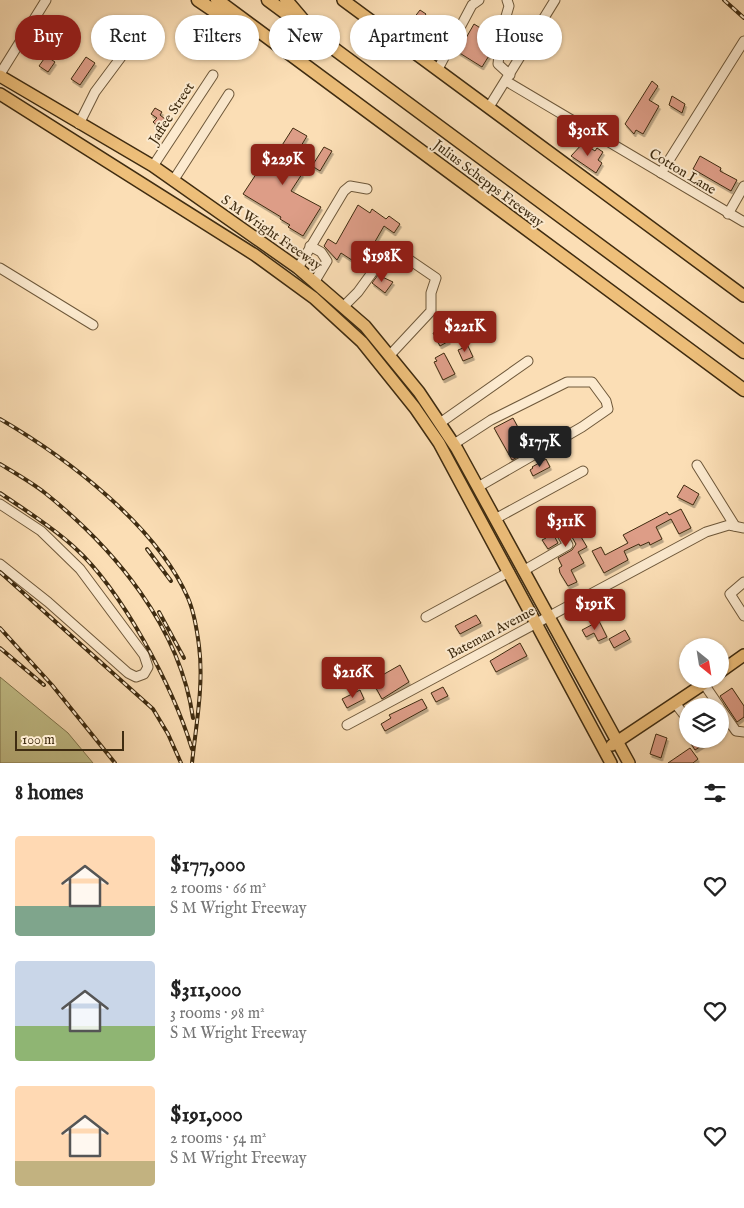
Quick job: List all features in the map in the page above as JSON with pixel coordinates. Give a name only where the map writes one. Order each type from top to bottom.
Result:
[{"type":"highway","points":[[198,0],[229,21],[269,40]]},
{"type":"highway","name":"Julius Schepps Freeway","points":[[217,0],[269,39]]},
{"type":"highway","name":"Julius Schepps Freeway","points":[[268,0],[288,15]]},
{"type":"highway","points":[[286,0],[298,15]]},
{"type":"highway","name":"Julius Schepps Freeway","points":[[340,53],[744,352]]},
{"type":"highway","name":"Julius Schepps Freeway","points":[[298,60],[744,390]]},
{"type":"main road","points":[[343,0],[371,15]]},
{"type":"main road","points":[[426,60],[744,296]]},
{"type":"main road","name":"S M Wright Freeway","points":[[0,75],[79,124],[153,166],[298,268],[344,306],[390,355],[454,444],[629,763]]},
{"type":"main road","name":"S M Wright Freeway","points":[[0,94],[255,256],[310,294],[338,319],[380,362],[430,430],[454,467],[611,763]]},
{"type":"main road","points":[[729,667],[742,660]]},
{"type":"main road","points":[[604,749],[618,742],[697,688]]},
{"type":"street","points":[[0,75],[46,0]]},
{"type":"street","points":[[438,69],[472,5],[479,0]]},
{"type":"street","points":[[508,0],[510,6],[502,30],[498,64],[508,78]]},
{"type":"street","points":[[489,107],[555,0]]},
{"type":"street","points":[[660,173],[744,41]]},
{"type":"street","points":[[79,124],[95,92],[119,60]]},
{"type":"street","name":"Jaffee Street","points":[[153,166],[213,74]]},
{"type":"street","name":"Cotton Lane","points":[[508,78],[660,173],[744,222]]},
{"type":"street","points":[[173,181],[229,94]]},
{"type":"street","points":[[298,268],[344,191],[350,186],[367,189]]},
{"type":"street","points":[[728,214],[744,186]]},
{"type":"street","points":[[310,246],[321,252],[327,261],[315,281]]},
{"type":"street","points":[[344,306],[358,292],[387,252],[395,250],[436,278],[431,293],[431,311],[390,355]]},
{"type":"street","points":[[0,268],[93,325]]},
{"type":"street","points":[[440,423],[528,361]]},
{"type":"street","points":[[454,444],[491,420],[567,382],[592,382],[606,401],[608,409],[582,427],[478,487]]},
{"type":"street","points":[[697,465],[736,526]]},
{"type":"street","points":[[495,519],[583,471]]},
{"type":"street","points":[[0,504],[41,531],[80,570],[144,655],[148,667],[144,674],[136,677],[128,673],[48,602],[0,564]]},
{"type":"street","name":"Bateman Avenue","points":[[348,725],[706,532],[736,526]]},
{"type":"street","points":[[523,571],[568,545],[561,533]]},
{"type":"street","points":[[426,617],[509,572]]},
{"type":"street","points":[[744,582],[730,595],[744,616]]},
{"type":"street","points":[[675,703],[679,708]]},
{"type":"street","points":[[729,722],[736,732],[744,732]]},
{"type":"shaded area","points":[[0,677],[68,733],[93,763],[0,763]]},
{"type":"building","points":[[420,10],[426,14],[425,15],[416,15]]},
{"type":"building","points":[[474,24],[477,26],[477,60],[486,60],[482,67],[467,58],[467,36]]},
{"type":"building","points":[[86,57],[95,63],[80,85],[71,79]]},
{"type":"building","points":[[43,60],[55,62],[48,72],[39,66]]},
{"type":"building","points":[[652,81],[658,86],[649,100],[659,106],[643,134],[636,130],[634,134],[625,124]]},
{"type":"building","points":[[672,96],[685,104],[682,113],[669,105]]},
{"type":"building","points":[[155,108],[162,112],[160,115],[165,119],[159,127],[153,122],[157,118],[151,114]]},
{"type":"building","points":[[293,128],[307,136],[289,166],[302,174],[291,191],[321,207],[303,236],[288,227],[290,225],[280,219],[281,217],[243,194],[274,147],[279,150]]},
{"type":"building","points":[[583,143],[595,151],[597,148],[603,152],[598,160],[602,163],[596,173],[571,156]]},
{"type":"building","points":[[324,147],[332,151],[320,171],[312,166]]},
{"type":"building","points":[[700,156],[721,168],[720,171],[737,180],[731,191],[693,169]]},
{"type":"building","points":[[358,205],[370,213],[372,209],[386,219],[389,216],[400,224],[394,233],[384,226],[361,266],[341,253],[337,260],[324,246],[328,239],[336,244]]},
{"type":"building","points":[[378,275],[393,282],[385,293],[372,283]]},
{"type":"building","points":[[441,329],[449,341],[440,346],[433,333]]},
{"type":"building","points":[[468,346],[473,357],[463,361],[458,350]]},
{"type":"building","points":[[444,353],[455,374],[443,380],[434,362],[437,361],[435,358]]},
{"type":"building","points":[[513,418],[530,450],[512,460],[494,428]]},
{"type":"building","points":[[546,459],[550,467],[533,476],[530,470],[532,467]]},
{"type":"building","points":[[684,485],[699,494],[693,505],[677,497]]},
{"type":"building","points":[[681,509],[691,528],[679,534],[671,519],[656,527],[662,539],[650,545],[649,542],[640,546],[639,544],[624,551],[628,560],[604,573],[592,551],[601,547],[605,555],[628,543],[623,535],[667,512],[669,515]]},
{"type":"building","points":[[568,515],[587,547],[578,552],[584,563],[571,570],[577,582],[568,586],[560,573],[559,568],[562,566],[558,558],[572,550],[576,544],[565,525],[552,532],[558,543],[548,549],[542,540],[546,538],[541,529],[562,516],[564,518]]},
{"type":"building","points":[[476,615],[481,623],[460,634],[455,626]]},
{"type":"building","points":[[599,621],[607,637],[598,641],[594,633],[586,637],[582,630]]},
{"type":"building","points":[[625,630],[630,639],[614,648],[609,639]]},
{"type":"building","points":[[520,643],[527,656],[496,672],[490,661]]},
{"type":"building","points":[[400,665],[409,682],[382,699],[372,681]]},
{"type":"building","points":[[443,687],[448,696],[436,702],[431,693]]},
{"type":"building","points":[[732,688],[744,706],[744,717],[737,722],[729,710],[729,698],[721,698],[720,696]]},
{"type":"building","points":[[360,690],[364,699],[347,708],[342,699]]},
{"type":"building","points":[[422,699],[427,708],[385,731],[381,724],[391,718],[389,715]]},
{"type":"building","points":[[656,734],[667,738],[661,758],[650,754]]},
{"type":"building","points":[[690,748],[698,759],[693,763],[668,763]]},
{"type":"railway","points":[[724,0],[744,18]]},
{"type":"railway","points":[[0,419],[53,453],[107,496],[155,545],[173,571],[190,603],[199,646],[201,675],[192,763]]},
{"type":"railway","points":[[0,464],[40,489],[71,515],[96,539],[140,592],[159,622],[174,652],[186,685],[193,718]]},
{"type":"railway","points":[[0,493],[38,518],[65,539],[92,565],[110,588],[144,641],[159,669],[192,749]]},
{"type":"railway","points":[[147,549],[171,581]]},
{"type":"railway","points":[[0,572],[153,709],[168,734],[181,763]]},
{"type":"railway","points":[[159,612],[184,658]]},
{"type":"railway","points":[[0,628],[52,685],[115,763]]},
{"type":"railway","points":[[0,648],[44,685]]}]
